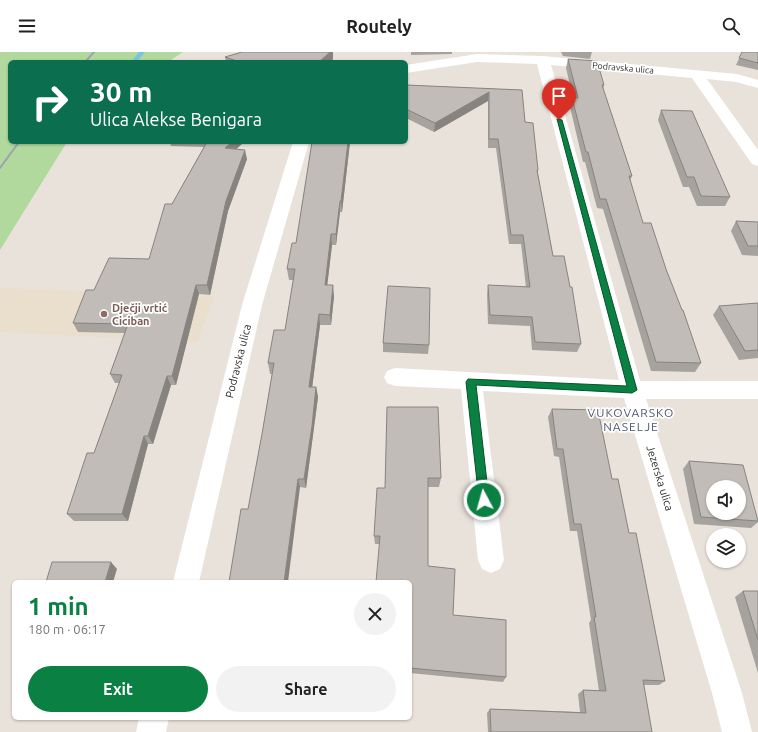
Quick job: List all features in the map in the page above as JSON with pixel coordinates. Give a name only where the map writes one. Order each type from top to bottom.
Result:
[{"type":"street","name":"Podravska ulica","points":[[408,69],[477,58],[543,60],[737,78],[758,84]]},
{"type":"street","name":"Jezerska ulica","points":[[543,60],[632,390],[727,693],[737,732]]},
{"type":"street","points":[[697,74],[758,161]]},
{"type":"street","name":"Podravska ulica","points":[[186,580],[235,368],[281,201],[300,144]]},
{"type":"street","points":[[395,377],[632,390],[758,390]]},
{"type":"street","points":[[471,382],[491,560]]},
{"type":"street","points":[[151,732],[154,720]]},
{"type":"shaded area","name":"Dječji vrtić Ciciban","points":[[0,288],[214,296],[198,342],[0,332]]},
{"type":"green space","points":[[0,52],[183,52],[171,60],[8,60],[8,144],[66,144],[0,250]]},
{"type":"building","points":[[242,52],[330,52],[321,60],[234,60],[225,57]]},
{"type":"building","points":[[742,52],[758,52],[758,63],[739,58]]},
{"type":"building","points":[[568,59],[597,61],[604,85],[602,85],[632,176],[629,176],[643,223],[651,223],[666,269],[683,310],[701,363],[656,362],[606,199],[600,199],[588,152],[586,152],[572,98],[578,98]]},
{"type":"building","points":[[408,85],[522,90],[525,122],[533,123],[537,170],[553,256],[564,256],[570,287],[572,287],[581,344],[535,342],[532,317],[490,315],[488,285],[530,287],[523,235],[511,235],[498,139],[489,139],[489,92],[435,123],[408,110]]},
{"type":"building","points":[[661,110],[692,111],[730,197],[701,196],[694,177],[687,177]]},
{"type":"building","points":[[206,144],[230,144],[225,148],[245,150],[226,201],[207,285],[196,285],[172,376],[167,376],[148,436],[144,436],[122,514],[67,514],[87,453],[94,453],[122,375],[110,374],[128,324],[73,323],[86,290],[94,290],[109,258],[149,259],[165,204],[172,204]]},
{"type":"building","points":[[312,144],[348,144],[336,234],[331,234],[325,285],[333,285],[330,315],[319,314],[309,387],[316,387],[312,426],[304,479],[298,479],[284,580],[229,580],[241,509],[248,509],[262,434],[274,363],[268,363],[274,330],[285,330],[295,269],[287,269],[292,243],[296,243]]},
{"type":"building","points":[[736,221],[758,222],[758,246],[748,246]]},
{"type":"building","points":[[388,286],[430,288],[429,345],[383,343]]},
{"type":"building","points":[[758,303],[758,350],[745,351],[719,306]]},
{"type":"building","points":[[387,407],[438,407],[441,478],[428,478],[428,566],[455,569],[453,615],[506,620],[506,677],[412,668],[412,580],[376,580],[380,536],[374,536],[377,488],[385,488]]},
{"type":"building","points":[[552,409],[598,410],[612,479],[618,479],[629,533],[636,533],[665,681],[643,680],[652,732],[491,732],[490,709],[586,713],[583,690],[606,691],[581,524],[574,524],[563,449],[557,449]]},
{"type":"building","points":[[689,461],[743,465],[758,521],[744,520],[746,520],[746,480],[706,480],[706,517],[701,517]]},
{"type":"building","points":[[52,562],[111,562],[106,580],[47,580]]},
{"type":"building","points":[[743,591],[758,591],[758,640]]},
{"type":"waterway","points":[[136,60],[142,52]]},
{"type":"railway","points":[[87,60],[94,52]]},
{"type":"railway","points":[[0,168],[18,144]]},
{"type":"place","name":"Dječji vrtić Ciciban","points":[[104,314]]},
{"type":"district","name":"VUKOVARSKO NASELJE","points":[[631,419]]},
{"type":"route","points":[[484,500],[471,382],[632,390],[559,120]]}]
